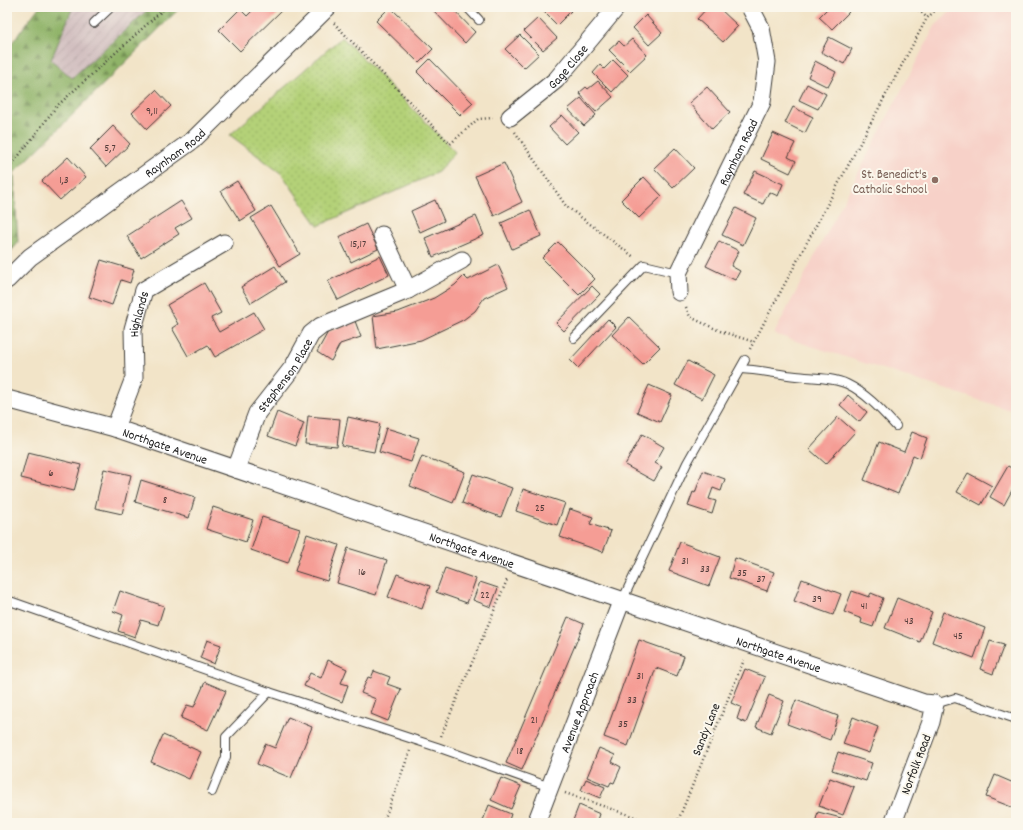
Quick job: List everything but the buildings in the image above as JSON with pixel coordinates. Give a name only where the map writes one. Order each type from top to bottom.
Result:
[{"type":"street","name":"Gage Close","points":[[510,117],[556,80],[618,7]]},
{"type":"street","name":"Raynham Road","points":[[679,292],[678,273],[762,102],[767,62],[761,28],[750,7]]},
{"type":"street","name":"Raynham Road","points":[[7,280],[30,257],[193,140],[326,10]]},
{"type":"street","points":[[382,235],[408,290]]},
{"type":"street","name":"Highlands","points":[[115,428],[134,378],[133,329],[144,290],[224,243]]},
{"type":"street","name":"Stephenson Place","points":[[236,469],[257,413],[293,367],[311,334],[321,326],[408,290],[462,260]]},
{"type":"street","name":"Northgate Avenue","points":[[7,399],[115,428],[622,602],[751,643],[924,704],[935,704]]},
{"type":"street","name":"Avenue Approach","points":[[536,823],[622,602]]},
{"type":"street","name":"Norfolk Road","points":[[893,823],[931,722],[935,704]]},
{"type":"lane","points":[[94,23],[111,7]]},
{"type":"lane","points":[[467,7],[479,20]]},
{"type":"lane","points":[[574,338],[644,265],[678,273]]},
{"type":"lane","points":[[622,602],[687,463],[741,370],[745,360]]},
{"type":"lane","points":[[741,370],[761,370],[794,376],[833,380],[847,384],[860,392],[896,426]]},
{"type":"lane","points":[[7,600],[269,692],[437,747],[550,787]]},
{"type":"lane","points":[[212,792],[226,756],[226,737],[269,692]]},
{"type":"lane","points":[[935,704],[955,698],[1016,719]]},
{"type":"path","points":[[7,171],[57,106],[166,7]]},
{"type":"path","points":[[916,7],[927,18]]},
{"type":"path","points":[[679,292],[690,317],[720,331],[754,342],[927,18],[938,7]]},
{"type":"path","points":[[326,10],[450,144],[478,119],[510,117],[516,135],[566,206],[644,265]]},
{"type":"path","points":[[437,747],[513,564]]},
{"type":"path","name":"Sandy Lane","points":[[677,823],[751,643]]},
{"type":"path","points":[[383,823],[415,740]]},
{"type":"path","points":[[550,787],[652,823]]},
{"type":"shaded area","points":[[73,7],[151,7],[72,78],[51,60]]},
{"type":"shaded area","name":"St. Benedict's Catholic School","points":[[955,7],[1016,7],[1016,412],[774,334],[935,26]]},
{"type":"green space","points":[[39,7],[73,7],[51,60],[72,78],[151,7],[181,7],[14,173],[18,243],[7,256],[7,53],[11,44]]},
{"type":"green space","points":[[342,37],[455,152],[438,172],[318,226],[282,174],[230,135]]},
{"type":"place","name":"St. Benedict's Catholic School","points":[[935,180]]}]
